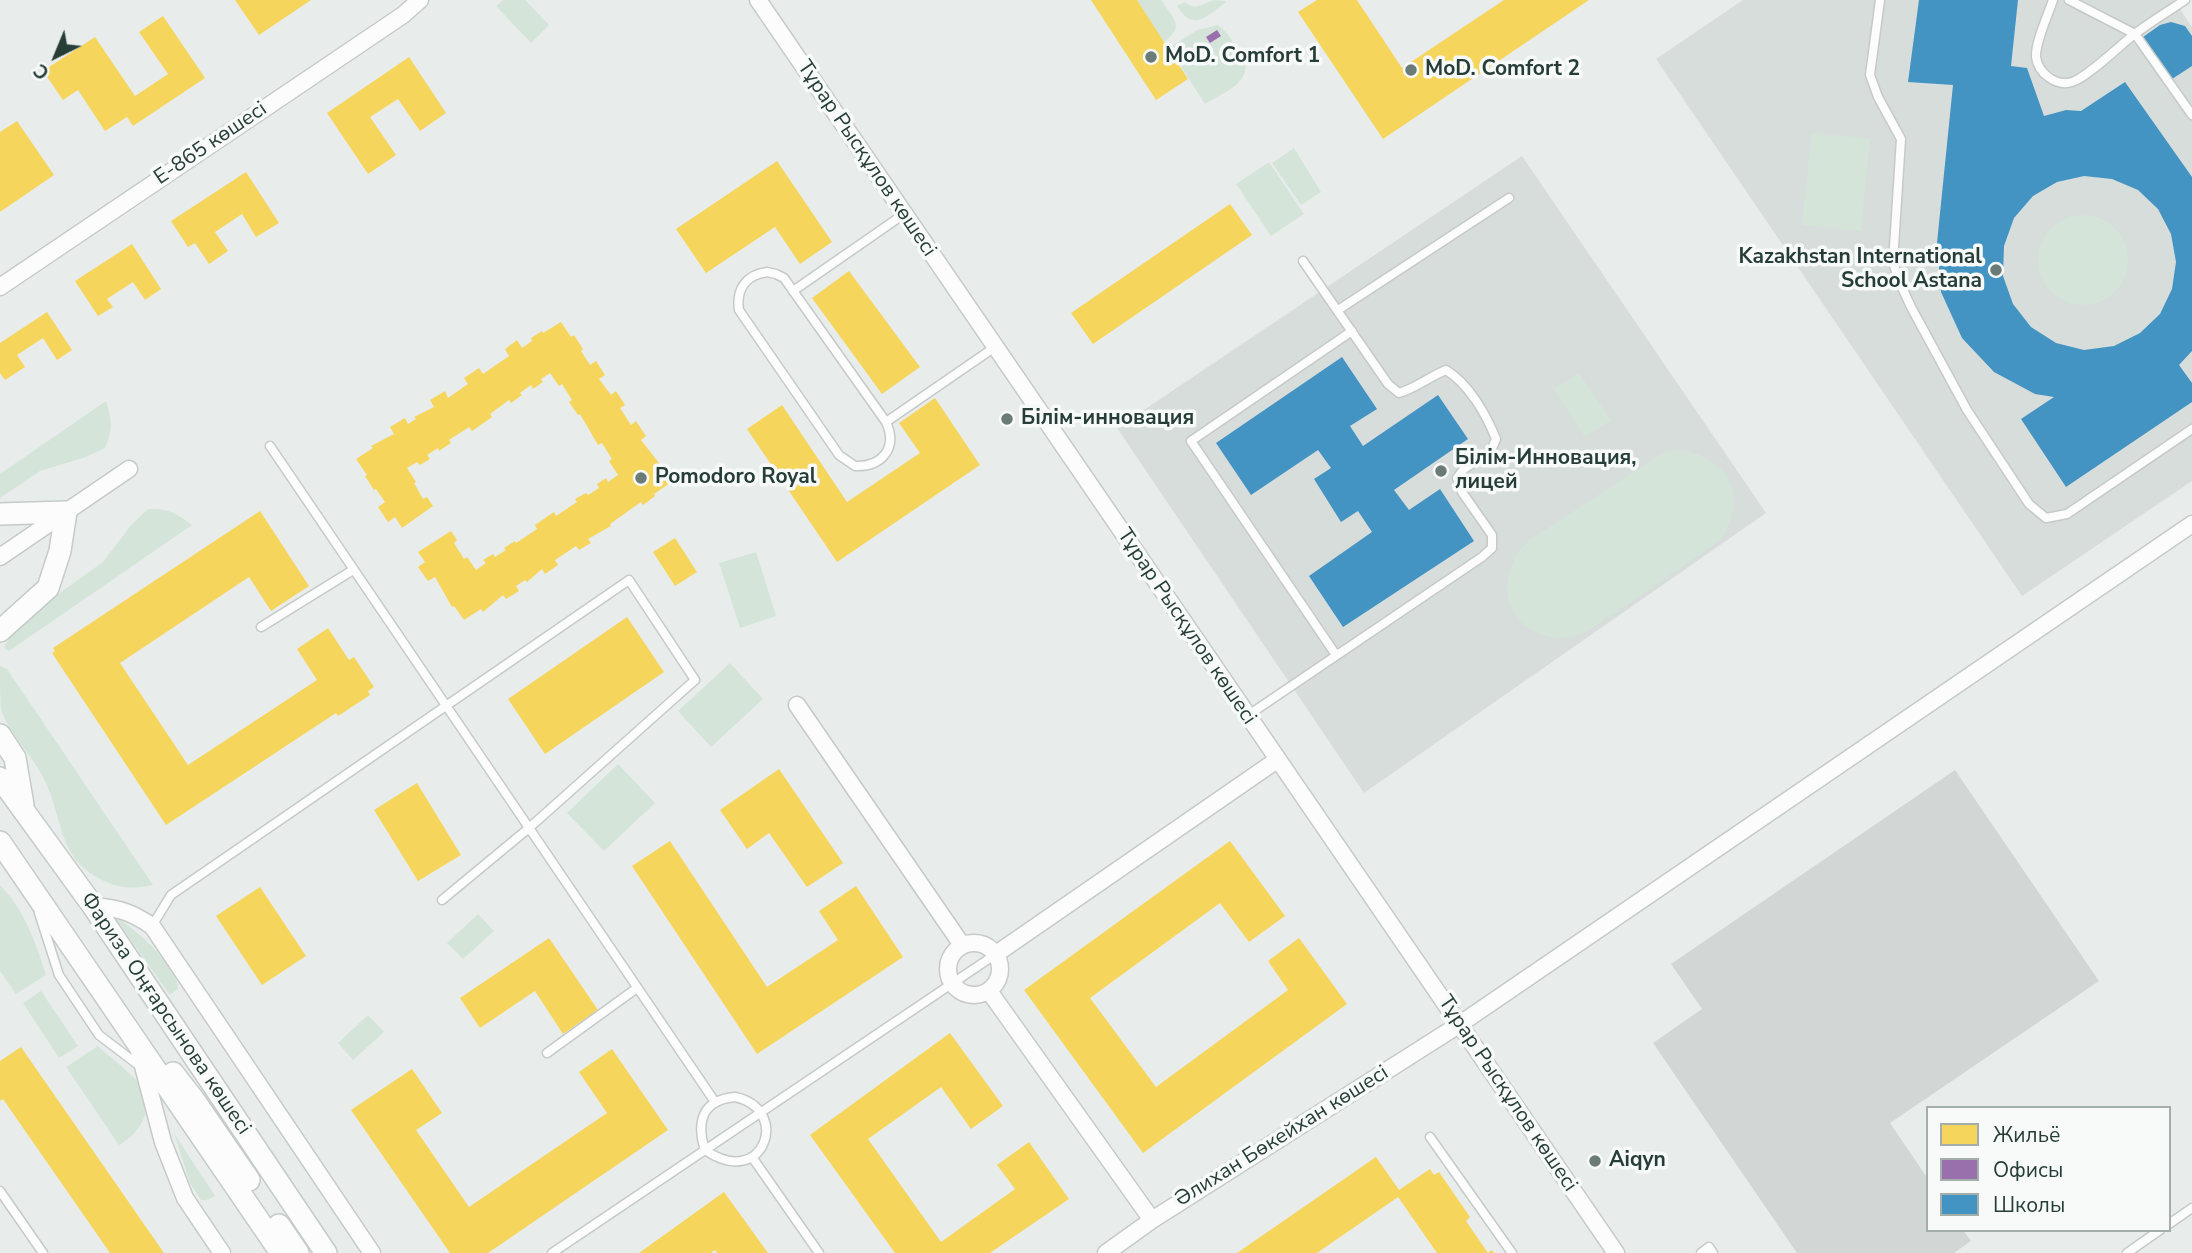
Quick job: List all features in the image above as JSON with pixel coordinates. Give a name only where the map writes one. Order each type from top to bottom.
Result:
[{"type":"street","name":"Е-865 көшесі","points":[[0,287],[403,15],[420,0]]},
{"type":"street","name":"Тұрар Рысқұлов көшесі","points":[[758,0],[1615,1253]]},
{"type":"street","points":[[0,557],[130,469]]},
{"type":"street","points":[[0,514],[66,512]]},
{"type":"street","points":[[0,631],[48,588],[60,551],[66,512]]},
{"type":"street","name":"Әлихан Бөкейхан көшесі","points":[[1106,1253],[1152,1220],[1460,1024],[2192,524]]},
{"type":"street","points":[[796,705],[962,945]]},
{"type":"street","points":[[0,735],[15,758],[25,814]]},
{"type":"street","points":[[996,954],[1277,760]]},
{"type":"street","name":"Фариза Оңғарсынова көшесі","points":[[0,778],[93,906],[326,1253]]},
{"type":"street","name":"Фариза Оңғарсынова көшесі","points":[[0,842],[281,1253]]},
{"type":"street","points":[[0,869],[37,899]]},
{"type":"street","points":[[93,906],[115,907],[152,926],[372,1253]]},
{"type":"street","points":[[977,942],[991,948],[996,954],[1000,970],[995,985],[989,990],[972,995],[957,989],[951,982],[948,966],[955,950],[962,945],[977,942]]},
{"type":"street","points":[[989,990],[1152,1220]]},
{"type":"street","points":[[137,1042],[163,1142],[185,1198],[222,1253]]},
{"type":"street","points":[[137,1042],[168,1067],[194,1100],[298,1253]]},
{"type":"lane","points":[[1880,0],[1870,75],[1878,97],[1901,139],[1893,262],[1911,307],[1967,411],[2029,504],[2046,518],[2067,514],[2192,429]]},
{"type":"lane","points":[[2053,0],[2036,56],[2046,76],[2054,81],[2072,82],[2185,0]]},
{"type":"lane","points":[[2069,0],[2135,34],[2192,115]]},
{"type":"lane","points":[[1338,310],[1509,198]]},
{"type":"lane","points":[[793,291],[904,214]]},
{"type":"lane","points":[[1247,716],[1492,548],[1492,535],[1462,492],[1457,478],[1464,469],[1491,451],[1496,439],[1489,422],[1459,378],[1446,370],[1412,389],[1399,393],[1388,384],[1303,261]]},
{"type":"lane","points":[[758,274],[776,274],[784,278],[886,422],[891,441],[888,450],[874,464],[855,466],[839,455],[739,310],[739,292],[744,284],[758,274]]},
{"type":"lane","points":[[1336,655],[1191,441],[1352,331]]},
{"type":"lane","points":[[886,422],[995,347]]},
{"type":"lane","points":[[270,446],[715,1102]]},
{"type":"lane","points":[[261,626],[353,570]]},
{"type":"lane","points":[[152,926],[171,895],[629,580],[695,680],[529,828],[442,900]]},
{"type":"lane","points":[[37,899],[59,975],[99,1035],[169,1090]]},
{"type":"lane","points":[[552,1253],[996,954]]},
{"type":"lane","points":[[547,1053],[637,988]]},
{"type":"lane","points":[[724,1098],[745,1099],[761,1112],[766,1131],[760,1150],[752,1157],[733,1163],[723,1161],[705,1150],[700,1129],[702,1118],[715,1102],[724,1098]]},
{"type":"lane","points":[[1430,1137],[1512,1253]]},
{"type":"lane","points":[[752,1157],[815,1252]]},
{"type":"lane","points":[[0,1191],[43,1253]]},
{"type":"lane","points":[[2171,1223],[2192,1208]]},
{"type":"lane","points":[[2127,1253],[2157,1232]]},
{"type":"lane","points":[[1701,1253],[1709,1247],[1713,1253]]},
{"type":"shaded area","name":"Kazakhstan International School Astana","points":[[1743,0],[2174,0],[2192,27],[2192,481],[2022,596],[1656,59]]},
{"type":"shaded area","name":"Білім-Инновация, лицей","points":[[1522,156],[1766,513],[1364,793],[1117,428]]},
{"type":"green space","points":[[503,0],[525,0],[549,25],[531,43],[496,6]]},
{"type":"green space","points":[[1137,0],[1161,0],[1173,17],[1176,26],[1164,42]]},
{"type":"green space","points":[[1214,0],[1226,1],[1199,20],[1188,18],[1177,6],[1185,2],[1199,6]]},
{"type":"green space","points":[[1218,25],[1239,50],[1245,69],[1238,83],[1205,104],[1169,48],[1197,30]]},
{"type":"green space","points":[[1812,133],[1870,139],[1861,231],[1802,225]]},
{"type":"green space","points":[[1294,148],[1321,192],[1301,205],[1272,163]]},
{"type":"green space","points":[[1269,162],[1304,214],[1271,236],[1236,184]]},
{"type":"green space","points":[[2083,215],[2100,219],[2115,228],[2124,243],[2128,260],[2124,277],[2115,292],[2100,301],[2083,305],[2066,301],[2051,292],[2042,277],[2038,260],[2042,243],[2051,228],[2066,219]]},
{"type":"green space","points":[[1579,373],[1611,420],[1585,437],[1554,389]]},
{"type":"green space","points":[[106,401],[111,425],[105,448],[86,457],[40,471],[0,498],[0,474]]},
{"type":"green space","points":[[1681,450],[1712,462],[1723,471],[1730,483],[1733,509],[1721,540],[1587,632],[1564,637],[1543,635],[1527,627],[1515,614],[1508,598],[1508,580],[1514,560],[1528,541],[1664,452]]},
{"type":"green space","points":[[148,509],[172,512],[192,525],[9,651],[4,648],[12,632],[26,617],[103,562],[132,524]]},
{"type":"green space","points":[[756,552],[776,616],[740,628],[719,563]]},
{"type":"green space","points":[[730,663],[763,699],[711,747],[678,711]]},
{"type":"green space","points":[[0,666],[7,669],[153,885],[121,887],[87,871],[76,860],[63,835],[43,777],[9,727],[1,709]]},
{"type":"green space","points":[[618,764],[655,803],[604,851],[567,813]]},
{"type":"green space","points":[[0,885],[23,916],[46,975],[16,994],[0,971]]},
{"type":"green space","points":[[478,914],[494,931],[463,959],[447,943]]},
{"type":"green space","points":[[114,916],[143,938],[164,959],[177,980],[178,989],[170,995]]},
{"type":"green space","points":[[41,991],[78,1046],[59,1058],[23,1003]]},
{"type":"green space","points":[[368,1015],[384,1032],[353,1060],[338,1043]]},
{"type":"green space","points":[[98,1046],[135,1079],[146,1097],[143,1121],[133,1135],[119,1145],[66,1067]]},
{"type":"green space","points":[[174,1133],[215,1196],[201,1200],[190,1183]]},
{"type":"building: Жильё","points":[[235,0],[311,0],[259,35]]},
{"type":"building: Жильё","name":"МoD. Comfort 1","points":[[1091,0],[1137,0],[1188,79],[1156,100]]},
{"type":"building: Жильё","name":"МoD. Comfort 2","points":[[1317,0],[1357,0],[1402,68],[1504,0],[1589,0],[1383,139],[1298,12]]},
{"type":"building: Жильё","points":[[163,16],[205,78],[133,126],[127,117],[105,131],[78,90],[63,100],[43,71],[95,37],[135,96],[168,74],[139,32]]},
{"type":"building: Жильё","points":[[409,57],[446,113],[420,131],[398,99],[370,117],[396,155],[368,174],[327,113]]},
{"type":"building: Жильё","points":[[17,121],[54,175],[0,212],[0,132]]},
{"type":"building: Жильё","points":[[777,161],[832,242],[800,264],[775,227],[706,273],[676,229]]},
{"type":"building: Жильё","points":[[246,172],[279,223],[256,237],[242,214],[215,232],[228,251],[209,264],[195,243],[188,247],[171,221]]},
{"type":"building: Жильё","points":[[1230,204],[1252,235],[1093,344],[1071,313]]},
{"type":"building: Жильё","points":[[132,244],[161,289],[145,300],[133,282],[107,299],[113,307],[98,316],[75,281]]},
{"type":"building: Жильё","points":[[849,271],[920,367],[882,394],[812,298]]},
{"type":"building: Жильё","points":[[47,312],[72,350],[57,360],[43,338],[17,355],[25,367],[5,380],[0,373],[0,343]]},
{"type":"building: Жильё","points":[[561,322],[571,337],[574,335],[590,365],[596,361],[605,375],[599,379],[611,395],[616,391],[625,405],[620,408],[631,425],[636,421],[646,436],[641,440],[662,467],[660,468],[670,483],[643,505],[641,502],[610,524],[611,526],[588,539],[591,543],[579,550],[576,546],[555,560],[558,565],[545,574],[542,569],[527,582],[525,580],[516,586],[519,591],[506,599],[503,595],[483,612],[481,609],[464,620],[454,606],[452,607],[435,577],[428,581],[418,567],[425,562],[418,552],[451,531],[457,540],[454,543],[464,559],[467,557],[476,570],[486,563],[483,560],[506,550],[504,548],[537,529],[535,525],[554,512],[556,516],[577,502],[575,499],[599,488],[597,484],[606,478],[608,482],[618,475],[602,443],[598,445],[580,414],[578,415],[569,402],[572,400],[562,384],[559,386],[550,373],[541,379],[543,382],[533,389],[531,385],[511,403],[509,400],[490,414],[492,417],[472,431],[469,427],[449,440],[451,443],[439,451],[438,448],[427,455],[430,459],[407,468],[423,499],[427,497],[433,506],[402,528],[395,517],[388,522],[378,507],[385,502],[376,489],[374,490],[356,459],[373,448],[371,446],[394,434],[390,427],[405,418],[408,424],[416,419],[414,417],[434,407],[430,400],[445,391],[448,398],[468,384],[464,378],[479,368],[483,374],[509,356],[505,349],[517,340],[522,348],[532,341],[531,338]]},
{"type":"building: Жильё","points":[[935,398],[980,465],[837,562],[747,429],[782,405],[847,502],[920,453],[899,423]]},
{"type":"building: Жильё","points":[[260,511],[309,586],[271,611],[249,577],[120,663],[188,765],[317,680],[297,649],[328,628],[349,660],[354,657],[374,687],[368,691],[370,695],[338,716],[336,713],[166,825],[52,653],[55,651],[53,648]]},
{"type":"building: Жильё","points":[[675,538],[697,572],[675,586],[653,552]]},
{"type":"building: Жильё","points":[[627,617],[664,672],[545,754],[508,699]]},
{"type":"building: Жильё","points":[[779,769],[843,863],[807,887],[769,833],[747,849],[720,810]]},
{"type":"building: Жильё","points":[[417,783],[461,855],[418,881],[374,810]]},
{"type":"building: Жильё","points":[[670,841],[767,987],[838,940],[819,911],[856,886],[903,957],[757,1054],[632,866]]},
{"type":"building: Жильё","points":[[1230,841],[1285,916],[1249,942],[1220,903],[1090,998],[1156,1087],[1288,990],[1268,961],[1299,938],[1347,1004],[1143,1153],[1024,990]]},
{"type":"building: Жильё","points":[[260,887],[306,956],[262,985],[216,916]]},
{"type":"building: Жильё","points":[[549,938],[598,1010],[563,1034],[535,991],[480,1028],[460,998]]},
{"type":"building: Жильё","points":[[950,1033],[1003,1106],[971,1129],[941,1087],[868,1139],[941,1242],[1015,1189],[997,1165],[1029,1142],[1069,1199],[990,1253],[895,1253],[810,1135]]},
{"type":"building: Жильё","points":[[21,1047],[164,1253],[110,1253],[3,1099],[0,1101],[0,1061]]},
{"type":"building: Жильё","points":[[612,1049],[668,1130],[488,1253],[450,1253],[351,1110],[412,1069],[442,1113],[416,1130],[469,1207],[607,1113],[579,1072]]},
{"type":"building: Жильё","points":[[1376,1157],[1399,1190],[1430,1169],[1434,1175],[1439,1172],[1470,1217],[1466,1221],[1488,1253],[1437,1253],[1398,1197],[1317,1253],[1237,1253]]},
{"type":"building: Жильё","points":[[724,1192],[768,1253],[717,1253],[715,1250],[711,1253],[639,1253]]},
{"type":"building: Офисы","points":[[1217,30],[1221,36],[1210,43],[1206,37]]},
{"type":"building: Школы","points":[[1919,0],[2018,0],[2011,66],[2027,68],[2044,116],[2066,110],[2081,111],[2125,82],[2192,177],[2192,351],[2179,365],[2192,383],[2192,402],[2066,487],[2021,419],[2054,397],[2035,394],[1994,372],[1962,338],[1941,292],[1937,243],[1953,85],[1908,82]],"holes":[[[2084,176],[2112,179],[2138,190],[2158,209],[2171,234],[2176,262],[2172,289],[2160,314],[2140,333],[2114,346],[2084,350],[2056,343],[2031,327],[2013,304],[2003,276],[2004,246],[2014,218],[2033,196],[2057,182]]]},
{"type":"building: Школы","points":[[2171,22],[2185,26],[2192,36],[2192,66],[2172,79],[2143,37],[2160,25]]},
{"type":"building: Школы","points":[[1342,357],[1377,409],[1350,426],[1363,446],[1438,395],[1468,439],[1394,490],[1409,510],[1440,489],[1474,541],[1343,627],[1309,576],[1372,532],[1358,511],[1341,522],[1314,479],[1331,468],[1318,450],[1251,495],[1216,443]]},
{"type":"building: Прочее","points":[[1955,770],[2099,981],[1890,1123],[1926,1176],[1926,1232],[1964,1232],[1971,1241],[1954,1253],[1797,1253],[1653,1043],[1702,1009],[1671,964]]},
{"type":"place","name":"МoD. Comfort 1","points":[[1151,57]]},
{"type":"place","name":"МoD. Comfort 2","points":[[1411,70]]},
{"type":"place","name":"Kazakhstan International School Astana","points":[[1996,270]]},
{"type":"place","name":"Білім-инновация","points":[[1007,419]]},
{"type":"place","name":"Білім-Инновация, лицей","points":[[1441,471]]},
{"type":"place","name":"Pomodoro Royal","points":[[641,478]]},
{"type":"place","name":"Aiqyn","points":[[1595,1161]]}]
